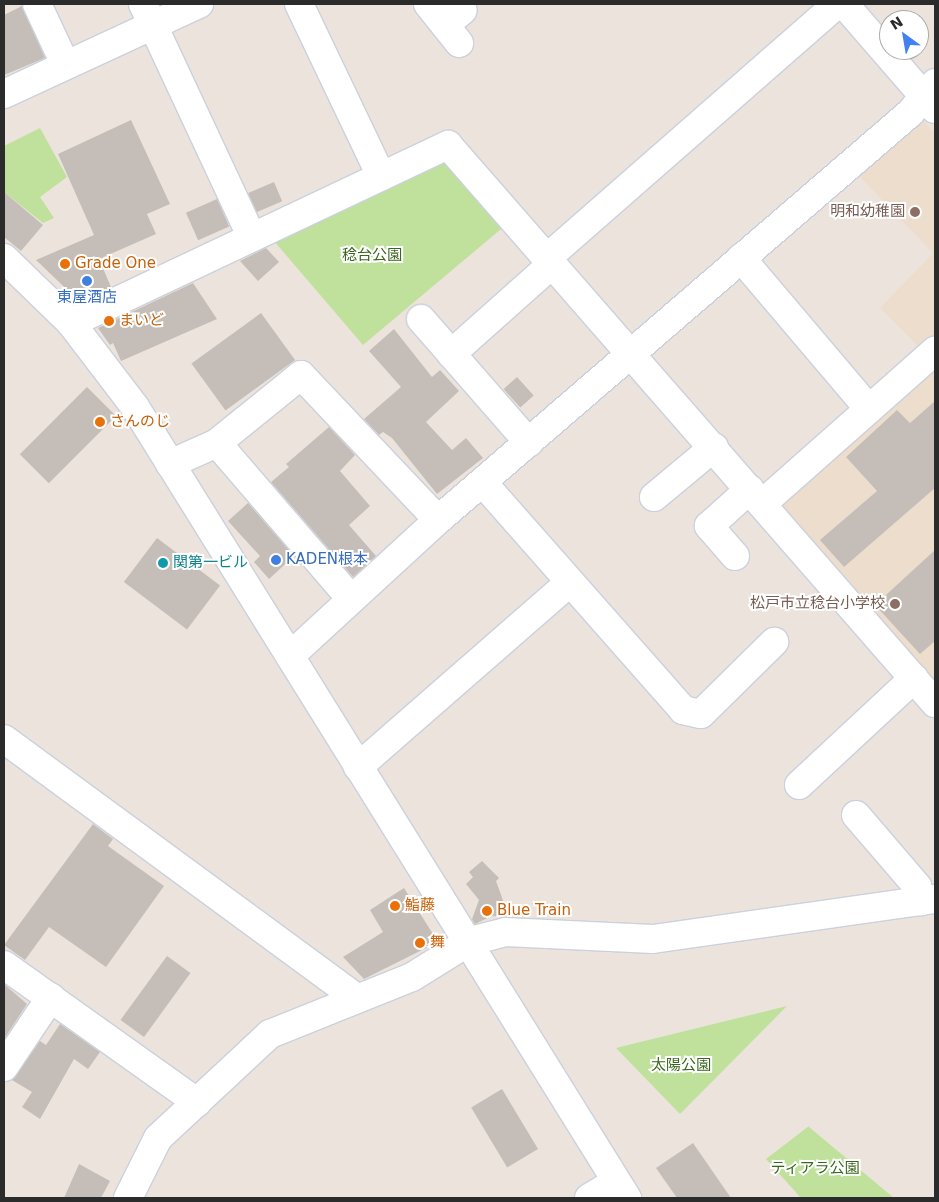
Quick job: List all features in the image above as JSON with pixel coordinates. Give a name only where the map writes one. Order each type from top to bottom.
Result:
[{"type":"street","points":[[38,4],[66,64]]},
{"type":"street","points":[[4,94],[66,64],[148,14],[199,4]]},
{"type":"street","points":[[299,4],[381,176]]},
{"type":"street","points":[[428,4],[455,26]]},
{"type":"street","points":[[451,354],[549,261],[837,4]]},
{"type":"street","points":[[290,656],[438,520],[932,96],[844,4]]},
{"type":"street","points":[[148,14],[251,236]]},
{"type":"street","points":[[71,323],[251,236],[448,145],[935,703]]},
{"type":"street","points":[[4,258],[71,323],[115,377],[358,767],[470,941],[621,1190],[589,1198]]},
{"type":"street","points":[[741,258],[869,409]]},
{"type":"street","points":[[421,319],[529,443]]},
{"type":"street","points":[[735,556],[709,526],[756,496],[869,409],[935,351]]},
{"type":"street","points":[[170,464],[217,443],[301,375],[438,520]]},
{"type":"street","points":[[217,443],[351,599]]},
{"type":"street","points":[[654,497],[714,448]]},
{"type":"street","points":[[483,483],[569,584],[683,710],[701,714],[774,642]]},
{"type":"street","points":[[358,767],[569,584]]},
{"type":"street","points":[[799,786],[914,678]]},
{"type":"street","points":[[4,739],[356,998]]},
{"type":"street","points":[[128,1198],[158,1138],[270,1034],[412,977],[470,941],[505,932],[653,939],[928,901],[856,815]]},
{"type":"street","points":[[4,965],[197,1102]]},
{"type":"street","points":[[4,1068],[51,997]]},
{"type":"shaded area","name":"明和幼稚園","points":[[919,115],[935,134],[935,339],[923,351],[880,308],[933,253],[854,171]]},
{"type":"shaded area","name":"松戸市立稔台小学校","points":[[935,359],[935,695],[775,500]]},
{"type":"green space","points":[[40,128],[67,177],[40,197],[54,218],[43,223],[4,192],[4,146]]},
{"type":"green space","name":"稔台公園","points":[[444,154],[507,224],[363,345],[268,234]]},
{"type":"green space","name":"太陽公園","points":[[787,1006],[680,1114],[616,1048]]},
{"type":"green space","name":"ティアラ公園","points":[[809,1126],[894,1198],[801,1198],[766,1159]]},
{"type":"building","points":[[22,6],[45,58],[4,75],[4,15]]},
{"type":"building","points":[[131,120],[170,204],[147,214],[156,234],[99,259],[111,287],[80,302],[36,260],[94,235],[58,154]]},
{"type":"building","points":[[274,182],[282,201],[256,212],[248,193]]},
{"type":"building","points":[[4,192],[43,225],[21,251],[4,237]]},
{"type":"building","points":[[217,199],[229,226],[198,240],[186,213]]},
{"type":"building","points":[[266,248],[279,262],[258,281],[240,261]]},
{"type":"building","points":[[193,283],[217,319],[121,361],[113,343],[110,345],[98,328]]},
{"type":"building","points":[[261,313],[295,360],[226,410],[191,364]]},
{"type":"building","points":[[394,329],[432,377],[440,370],[459,391],[426,422],[452,450],[466,438],[483,458],[437,494],[392,438],[383,432],[379,435],[364,419],[401,387],[369,351]]},
{"type":"building","points":[[517,377],[534,396],[520,408],[504,389]]},
{"type":"building","points":[[87,387],[116,416],[49,483],[20,454]]},
{"type":"building","points":[[935,401],[935,488],[844,567],[820,540],[877,491],[846,457],[897,410],[910,423]]},
{"type":"building","points":[[329,427],[355,455],[340,471],[370,506],[349,525],[376,556],[353,577],[271,482],[289,467],[286,464]]},
{"type":"building","points":[[248,503],[294,556],[269,579],[254,562],[260,556],[228,521]]},
{"type":"building","name":"関第一ビル","points":[[157,538],[220,586],[187,629],[124,582]]},
{"type":"building","points":[[935,550],[935,641],[920,654],[875,605]]},
{"type":"building","points":[[93,824],[113,839],[108,846],[164,886],[106,967],[49,927],[25,960],[4,945]]},
{"type":"building","points":[[482,861],[499,878],[496,881],[509,917],[492,916],[475,924],[472,919],[479,900],[466,884],[473,877],[469,872]]},
{"type":"building","points":[[404,888],[438,942],[364,979],[343,957],[383,932],[370,910]]},
{"type":"building","points":[[167,956],[190,973],[144,1037],[121,1020]]},
{"type":"building","points":[[4,984],[27,1004],[4,1039]]},
{"type":"building","points":[[60,1024],[100,1052],[88,1069],[74,1059],[40,1119],[22,1107],[32,1092],[12,1080],[40,1041],[46,1045]]},
{"type":"building","points":[[502,1089],[538,1149],[507,1168],[471,1108]]},
{"type":"building","points":[[693,1143],[731,1198],[677,1198],[656,1168]]},
{"type":"building","points":[[79,1164],[110,1181],[101,1198],[64,1198]]},
{"type":"place","name":"明和幼稚園","points":[[915,212]]},
{"type":"place","name":"Grade One","points":[[65,264]]},
{"type":"place","name":"東屋酒店","points":[[87,281]]},
{"type":"place","name":"まいど","points":[[109,321]]},
{"type":"place","name":"さんのじ","points":[[100,422]]},
{"type":"place","name":"KADEN根本","points":[[276,560]]},
{"type":"place","name":"関第一ビル","points":[[163,563]]},
{"type":"place","name":"松戸市立稔台小学校","points":[[895,604]]},
{"type":"place","name":"鮨藤","points":[[395,906]]},
{"type":"place","name":"Blue Train","points":[[487,911]]},
{"type":"place","name":"舞","points":[[420,943]]}]
